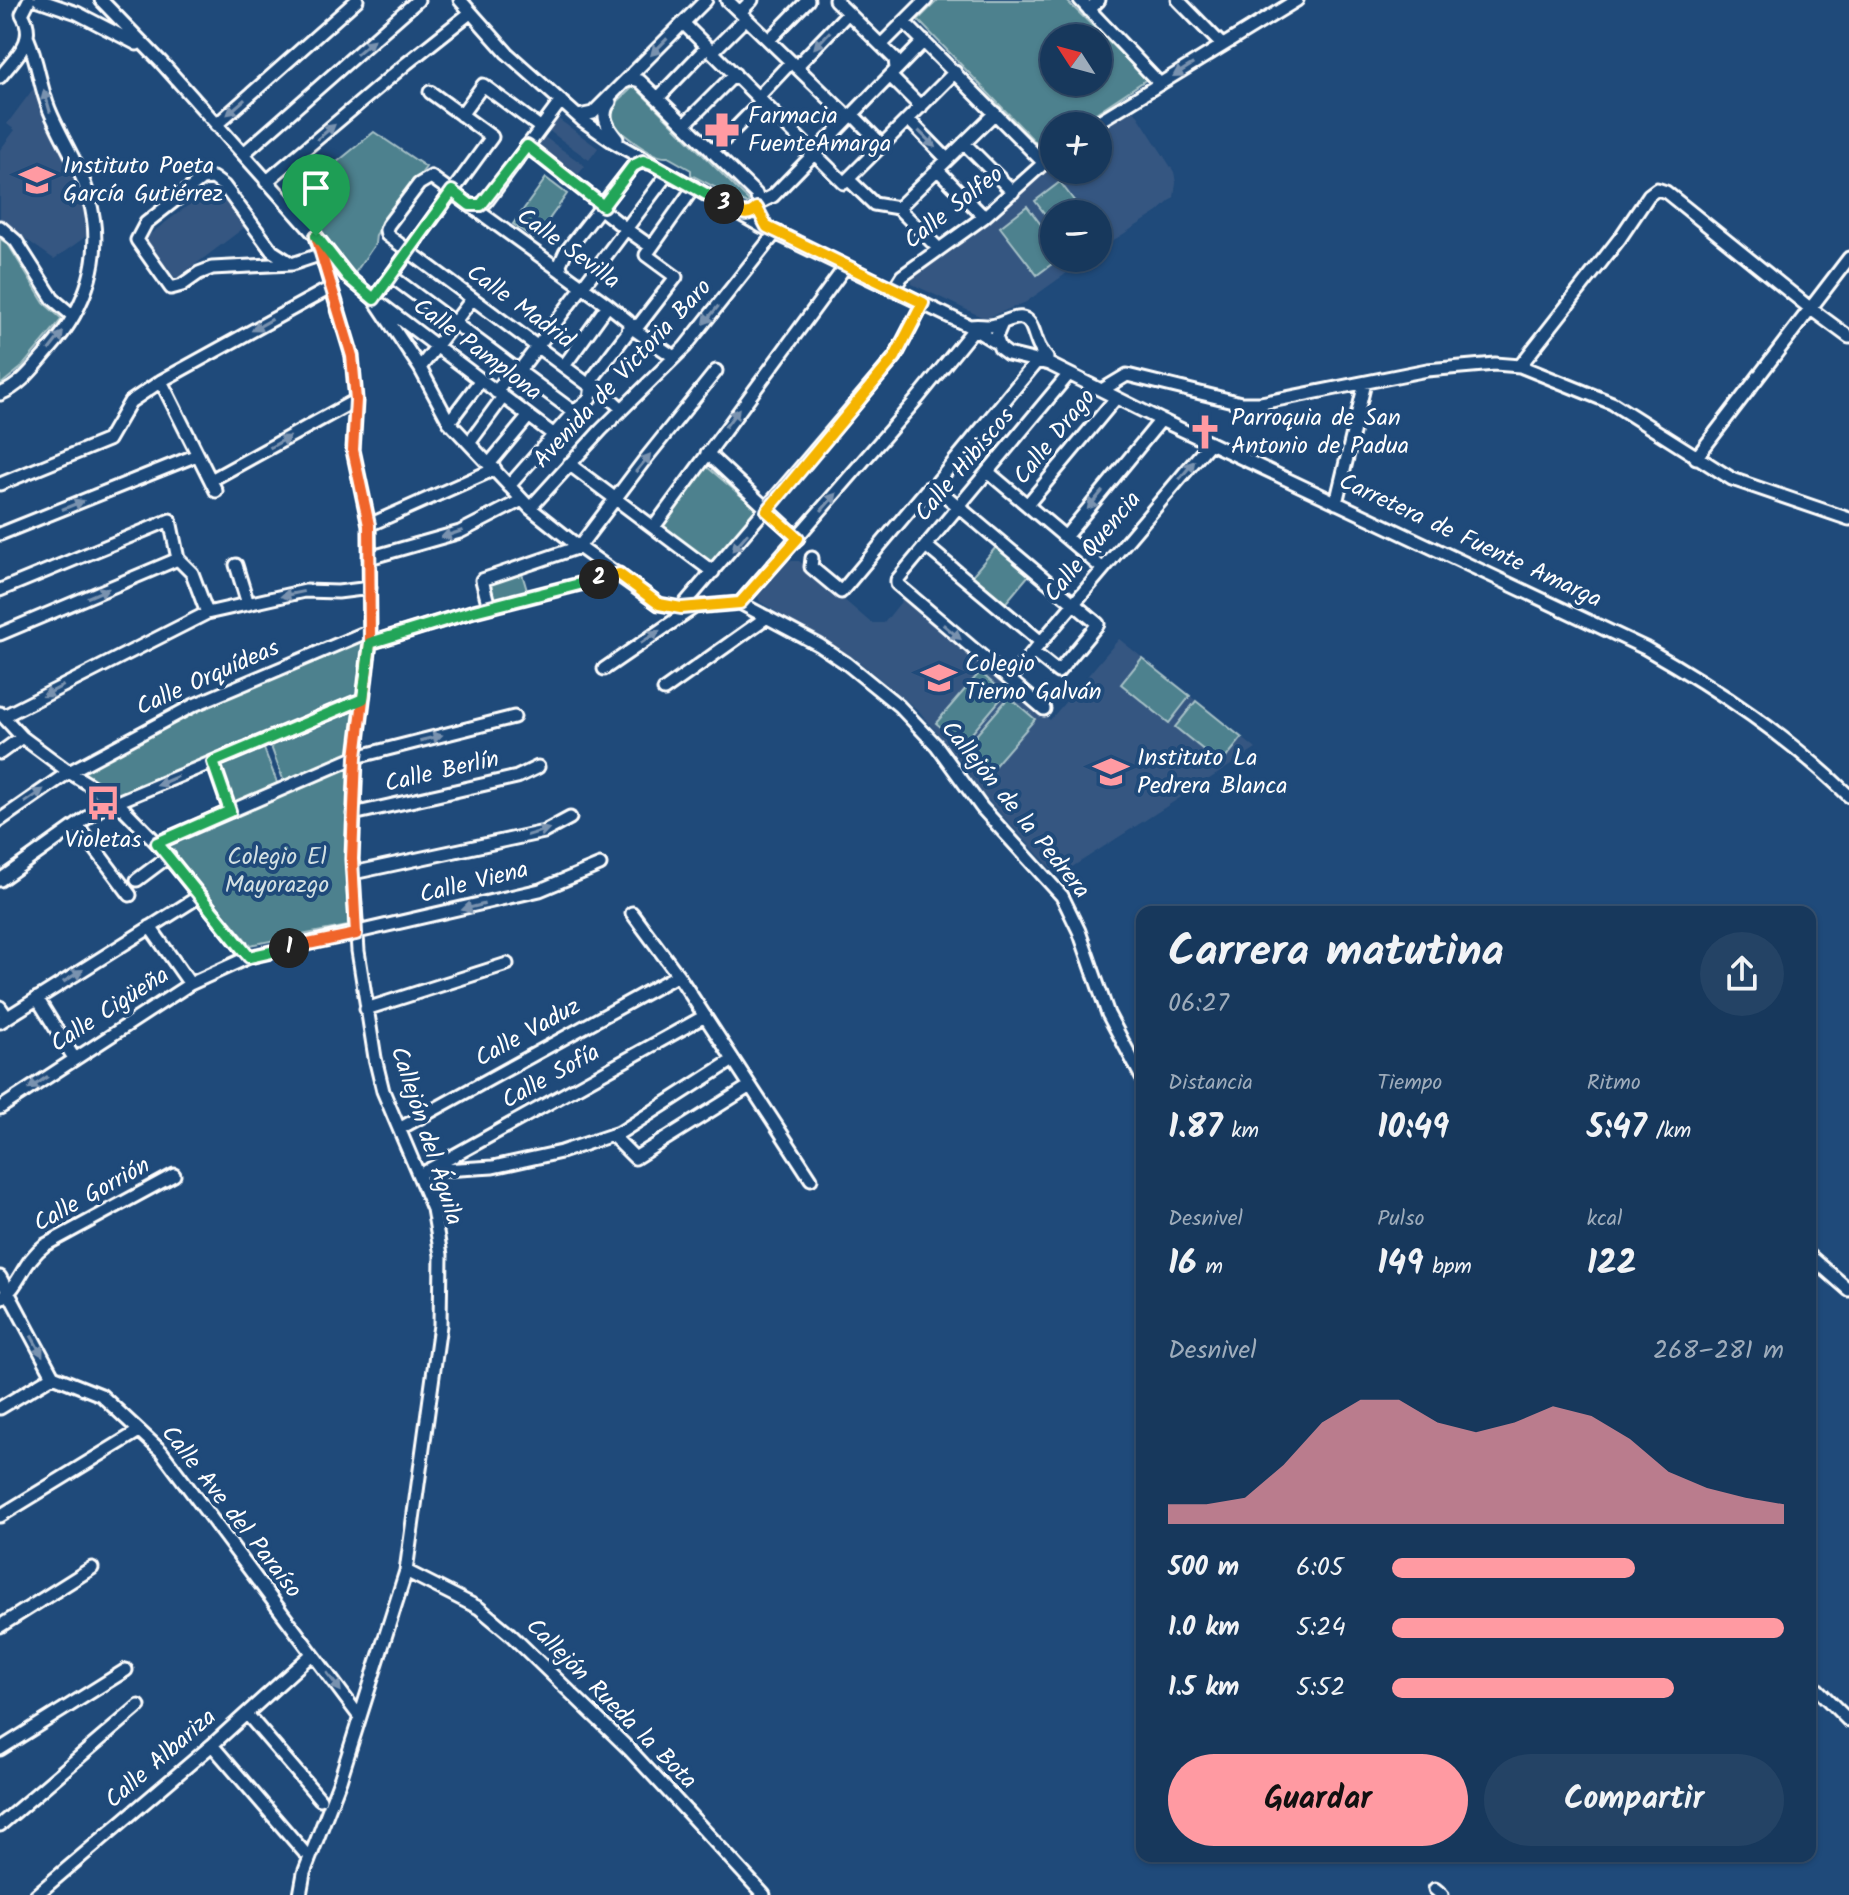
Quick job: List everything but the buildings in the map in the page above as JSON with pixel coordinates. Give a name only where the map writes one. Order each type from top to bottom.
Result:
[{"type":"street","points":[[0,394],[21,382],[57,341],[73,316],[92,279],[96,235],[89,197],[48,108],[28,39],[29,31],[22,14],[29,0]]},
{"type":"street","points":[[39,0],[118,32],[154,55]]},
{"type":"street","points":[[101,0],[243,154],[348,277],[374,299],[420,368],[449,422],[526,504],[579,547],[659,604],[681,608],[740,603],[917,399],[971,328],[1002,323],[1011,318],[1022,318],[1030,325],[1043,360],[841,592],[811,567],[812,558]]},
{"type":"street","points":[[216,125],[357,0]]},
{"type":"street","points":[[243,154],[418,0]]},
{"type":"street","points":[[460,0],[507,53],[612,141],[761,226],[991,337],[1003,351],[1019,355],[1028,350],[1034,335]]},
{"type":"street","points":[[579,116],[593,113],[706,0]]},
{"type":"street","points":[[727,0],[843,112],[842,125]]},
{"type":"street","points":[[658,98],[743,15],[752,0]]},
{"type":"street","points":[[769,40],[808,0]]},
{"type":"street","points":[[881,45],[926,0]]},
{"type":"street","points":[[1080,0],[1160,84]]},
{"type":"street","points":[[1089,10],[1099,0]]},
{"type":"street","points":[[1178,0],[1222,45]]},
{"type":"street","points":[[1112,113],[1297,0]]},
{"type":"street","points":[[712,152],[794,65],[842,4],[895,59],[893,72],[921,107]]},
{"type":"street","points":[[266,182],[470,13]]},
{"type":"street","points":[[904,22],[1040,159]]},
{"type":"street","points":[[683,23],[846,181],[874,204],[898,208],[939,249]]},
{"type":"street","points":[[0,77],[28,39]]},
{"type":"street","points":[[743,214],[751,213],[769,199],[924,41]]},
{"type":"street","points":[[846,181],[955,72]]},
{"type":"street","points":[[685,124],[735,74]]},
{"type":"street","points":[[625,82],[632,79],[640,81],[756,194],[758,205],[772,229]]},
{"type":"street","points":[[461,115],[483,85],[541,128]]},
{"type":"street","points":[[374,299],[492,137],[430,92]]},
{"type":"street","points":[[613,94],[605,108],[605,122],[621,144]]},
{"type":"street","points":[[470,205],[486,202],[561,101]]},
{"type":"street","points":[[898,208],[995,113]]},
{"type":"street","points":[[852,114],[882,145]]},
{"type":"street","points":[[908,119],[947,159]]},
{"type":"street","points":[[964,143],[1013,192]]},
{"type":"street","points":[[527,146],[650,246]]},
{"type":"street","points":[[562,272],[561,259],[636,164],[643,161],[652,164]]},
{"type":"street","name":"Calle Solfeo","points":[[893,290],[902,276],[984,217],[1040,167]]},
{"type":"street","points":[[937,169],[984,217]]},
{"type":"street","points":[[470,442],[517,369],[668,173]]},
{"type":"street","name":"Calle Sevilla","points":[[392,240],[386,230],[388,225],[419,184],[431,177],[608,305],[628,321],[629,326],[674,357]]},
{"type":"street","points":[[292,264],[272,251],[224,186],[213,178],[202,179],[146,223],[137,240],[171,288],[212,268],[292,264],[322,254]]},
{"type":"street","points":[[509,486],[574,412],[590,399],[593,378],[628,332],[629,326],[639,325],[676,277],[646,255],[694,187]]},
{"type":"street","points":[[1520,366],[1620,238],[1651,192],[1657,189],[1666,192],[1849,337]]},
{"type":"street","points":[[0,227],[16,241],[53,299],[73,316]]},
{"type":"street","name":"Avenida de Victoria Baro","points":[[526,504],[674,357],[772,229]]},
{"type":"street","name":"Callejón del Águila","points":[[300,1895],[304,1873],[340,1780],[406,1571],[440,1325],[441,1255],[433,1209],[422,1173],[383,1091],[366,1009],[356,934],[353,814],[356,757],[370,637],[369,525],[353,450],[356,400],[349,343],[316,236]]},
{"type":"street","name":"Calle Madrid","points":[[392,240],[622,409]]},
{"type":"street","points":[[1696,458],[1849,258]]},
{"type":"street","points":[[654,527],[845,267]]},
{"type":"street","points":[[391,276],[574,412]]},
{"type":"street","points":[[0,484],[108,440],[130,402],[161,381],[330,288]]},
{"type":"street","name":"Calle Pamplona","points":[[374,299],[554,435]]},
{"type":"street","points":[[420,368],[472,299]]},
{"type":"street","points":[[681,608],[767,511],[895,357],[923,303]]},
{"type":"street","points":[[564,366],[608,305]]},
{"type":"street","points":[[997,343],[996,332],[1002,323]]},
{"type":"street","name":"Carretera de Fuente Amarga","points":[[1019,355],[1043,360],[1161,420],[1645,648],[1711,685],[1780,735],[1849,796]]},
{"type":"street","points":[[1102,390],[1127,375],[1241,403],[1261,403],[1427,370],[1495,364],[1520,366],[1612,403],[1732,479],[1849,519]]},
{"type":"street","points":[[489,607],[482,580],[579,547],[716,371]]},
{"type":"street","name":"Calle Hibiscos","points":[[1009,677],[1003,676],[897,584],[897,580],[1069,374]]},
{"type":"street","points":[[161,381],[214,485],[356,400]]},
{"type":"street","points":[[449,422],[480,381]]},
{"type":"street","points":[[1336,503],[1365,383]]},
{"type":"street","name":"Calle Drago","points":[[1027,505],[1116,398]]},
{"type":"street","points":[[369,525],[493,466],[529,416]]},
{"type":"street","points":[[1065,537],[1161,420]]},
{"type":"street","name":"Calle Quencia","points":[[1009,677],[1210,443]]},
{"type":"street","points":[[707,453],[798,538]]},
{"type":"street","points":[[0,534],[197,455]]},
{"type":"street","points":[[569,464],[713,572]]},
{"type":"street","points":[[988,472],[1103,569]]},
{"type":"street","points":[[926,546],[1037,647],[1058,672],[1098,624],[931,487]]},
{"type":"street","points":[[369,558],[460,532],[526,504]]},
{"type":"street","points":[[0,590],[170,520],[178,559],[192,573],[207,613]]},
{"type":"street","points":[[0,634],[178,559]]},
{"type":"street","points":[[236,565],[248,604]]},
{"type":"street","name":"Calle Orquídeas","points":[[0,820],[69,772],[194,705],[370,637],[619,574]]},
{"type":"street","points":[[249,957],[169,856],[115,801],[22,737],[2,714],[207,613],[305,591],[338,592],[370,588]]},
{"type":"street","name":"Callejón de la Pedrera","points":[[740,603],[819,645],[873,683],[937,746],[982,808],[1062,896],[1079,931],[1108,1014],[1136,1067]]},
{"type":"street","points":[[604,669],[695,606]]},
{"type":"street","points":[[664,690],[767,617]]},
{"type":"street","points":[[1009,677],[1044,709]]},
{"type":"street","points":[[0,880],[115,801],[363,699]]},
{"type":"street","points":[[157,843],[356,757],[514,717]]},
{"type":"street","points":[[0,753],[22,737]]},
{"type":"street","points":[[213,762],[230,811]]},
{"type":"street","name":"Calle Berlín","points":[[353,814],[517,777],[538,767]]},
{"type":"street","points":[[353,873],[544,832],[570,818]]},
{"type":"street","points":[[78,826],[130,895]]},
{"type":"street","points":[[137,880],[169,856]]},
{"type":"street","name":"Calle Viena","points":[[249,957],[540,890],[600,865]]},
{"type":"street","points":[[2,1015],[37,998],[200,896]]},
{"type":"street","points":[[632,913],[678,975],[811,1179]]},
{"type":"street","points":[[150,927],[190,984]]},
{"type":"street","name":"Calle Cigüeña","points":[[0,1108],[190,984],[249,957]]},
{"type":"street","points":[[366,1009],[507,964]]},
{"type":"street","name":"Calle Vaduz","points":[[399,1129],[678,975]]},
{"type":"street","points":[[37,998],[74,1058]]},
{"type":"street","name":"Calle Sofía","points":[[422,1173],[705,1016]]},
{"type":"street","points":[[422,1173],[493,1167],[561,1152],[621,1132],[733,1060]]},
{"type":"street","points":[[612,1135],[635,1158],[750,1086]]},
{"type":"street","name":"Calle Gorrión","points":[[4,1297],[25,1265],[45,1245],[174,1175]]},
{"type":"street","points":[[1816,1261],[1849,1290]]},
{"type":"street","points":[[0,1277],[4,1297],[53,1376],[0,1408]]},
{"type":"street","name":"Calle Ave del Paraíso","points":[[53,1376],[101,1395],[161,1451],[359,1716]]},
{"type":"street","points":[[0,1516],[139,1431]]},
{"type":"street","points":[[0,1626],[92,1568]]},
{"type":"street","name":"Callejón Rueda la Bota","points":[[406,1571],[479,1608],[510,1634],[630,1750],[764,1895]]},
{"type":"street","name":"Calle Albariza","points":[[36,1895],[212,1745],[312,1654]]},
{"type":"street","points":[[0,1749],[126,1670]]},
{"type":"street","points":[[1816,1688],[1849,1721]]},
{"type":"street","points":[[0,1825],[139,1706]]},
{"type":"street","points":[[247,1714],[320,1799]]},
{"type":"street","points":[[212,1745],[304,1852]]},
{"type":"shaded area","name":"Instituto Poeta García Gutiérrez","points":[[33,89],[67,157],[91,233],[54,259],[0,221],[0,150],[15,130],[7,124]]},
{"type":"shaded area","points":[[1133,108],[1174,172],[1174,197],[1158,212],[1112,241],[1112,200],[1040,200],[1040,272],[1068,272],[1026,302],[989,317],[982,317],[912,284],[912,277],[1008,202],[1040,173],[1040,184],[1112,184],[1112,121]]},
{"type":"shaded area","points":[[557,118],[598,148],[589,160],[548,130]]},
{"type":"shaded area","points":[[543,136],[585,166],[576,177],[535,146]]},
{"type":"shaded area","points":[[214,186],[245,227],[176,279],[145,238]]},
{"type":"shaded area","points":[[785,561],[799,561],[871,623],[884,623],[904,598],[1050,720],[1119,639],[1256,749],[1058,876],[983,795],[961,762],[919,711],[857,660],[760,602],[757,594]]},
{"type":"green space","points":[[938,0],[1066,0],[1091,24],[1040,24],[1040,96],[1112,96],[1112,45],[1147,79],[1097,112],[1040,112],[1040,147],[918,20]]},
{"type":"green space","points":[[634,86],[749,201],[747,204],[691,175],[691,170],[668,157],[646,150],[611,122],[612,107]]},
{"type":"green space","points":[[374,132],[426,167],[376,235],[375,244],[355,273],[288,202]]},
{"type":"green space","points":[[546,178],[567,194],[535,239],[513,224]]},
{"type":"green space","points":[[1057,184],[1062,184],[1074,200],[1040,200],[1040,208],[1035,201]]},
{"type":"green space","points":[[1027,206],[1040,223],[1041,272],[1037,275],[1000,227]]},
{"type":"green space","points":[[0,239],[8,244],[44,303],[62,319],[21,368],[0,385]]},
{"type":"green space","points":[[706,466],[759,511],[714,564],[662,526]]},
{"type":"green space","points":[[1001,541],[1034,569],[998,612],[965,584]]},
{"type":"green space","points":[[520,567],[529,597],[489,607],[482,580]]},
{"type":"green space","points":[[367,637],[360,696],[117,797],[78,769],[218,699]]},
{"type":"green space","points":[[1142,658],[1190,696],[1169,723],[1121,684]]},
{"type":"green space","points":[[980,672],[1005,694],[962,745],[936,723]]},
{"type":"green space","points":[[1009,697],[1035,719],[991,770],[965,748]]},
{"type":"green space","points":[[1196,701],[1242,738],[1221,764],[1175,727]]},
{"type":"green space","points":[[359,704],[351,753],[284,782],[269,741]]},
{"type":"green space","points":[[261,741],[278,785],[232,806],[216,761]]},
{"type":"green space","name":"Colegio El Mayorazgo","points":[[350,766],[348,926],[250,945],[166,845]]},
{"type":"place","name":"Farmacia FuenteAmarga","points":[[722,130]]},
{"type":"place","name":"Instituto Poeta García Gutiérrez","points":[[37,180]]},
{"type":"place","name":"Parroquia de San Antonio de Padua","points":[[1205,432]]},
{"type":"place","name":"Colegio Tierno Galván","points":[[939,678]]},
{"type":"place","name":"Instituto La Pedrera Blanca","points":[[1111,772]]},
{"type":"place","name":"Violetas","points":[[103,803]]},
{"type":"route","points":[[316,236],[348,277],[374,299],[452,191],[470,205],[486,202],[527,146],[603,206],[636,164],[643,161],[652,164],[743,214],[757,208],[767,227],[923,303],[895,357],[767,511],[798,538],[740,603],[681,608],[659,604],[619,574],[474,611],[370,643],[363,699],[213,762],[230,811],[157,843],[249,957],[356,934],[352,859],[356,757],[370,643],[369,525],[353,450],[356,400],[352,356],[316,236]]}]
